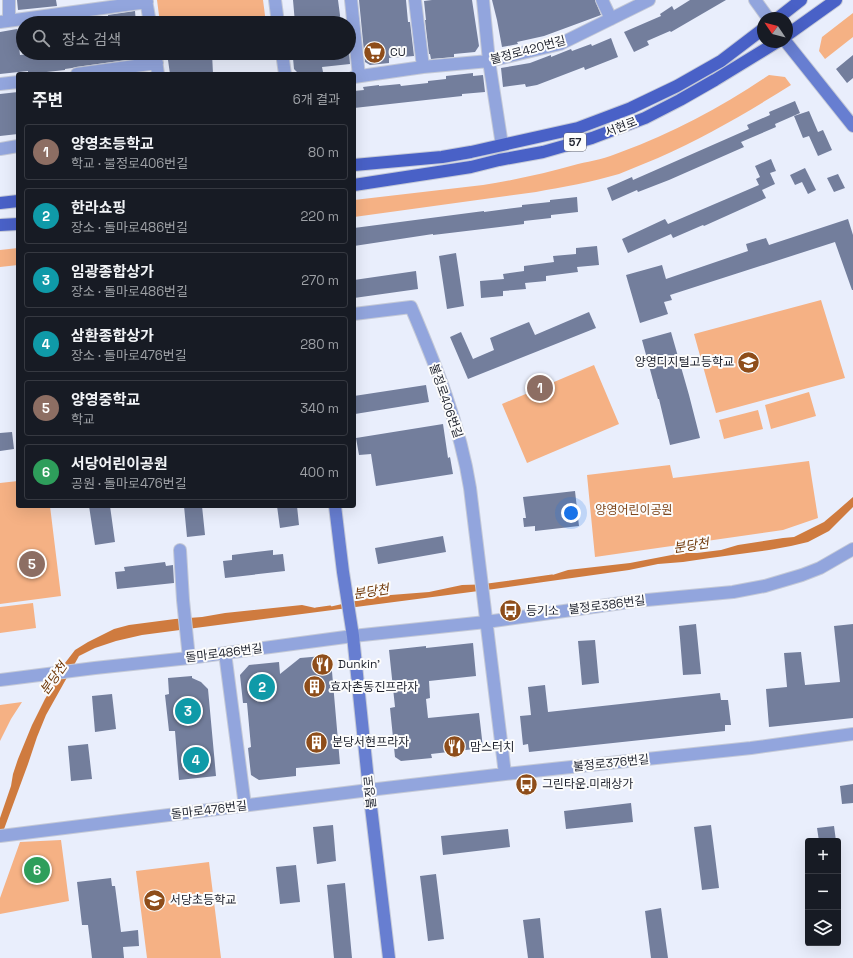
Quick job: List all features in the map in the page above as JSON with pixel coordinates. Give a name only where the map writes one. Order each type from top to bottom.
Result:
[{"type":"main road","points":[[786,12],[801,0]]},
{"type":"main road","points":[[793,31],[836,0]]},
{"type":"main road","name":"서현로","points":[[356,165],[442,157],[578,128],[631,108],[677,86],[720,61],[757,33]]},
{"type":"main road","name":"서현로","points":[[356,185],[471,167],[543,152],[592,138],[645,118],[715,80],[767,48]]},
{"type":"main road","points":[[791,48],[853,126]]},
{"type":"main road","points":[[0,203],[16,201]]},
{"type":"main road","points":[[0,225],[16,224]]},
{"type":"main road","name":"불정로","points":[[335,508],[352,631],[389,958]]},
{"type":"street","points":[[8,0],[5,21],[16,19]]},
{"type":"street","points":[[275,0],[277,16]]},
{"type":"street","name":"불정로420번길","points":[[350,0],[351,16]]},
{"type":"street","points":[[415,0],[423,67]]},
{"type":"street","points":[[483,0],[489,62],[502,144]]},
{"type":"street","points":[[602,0],[611,19]]},
{"type":"street","name":"불정로420번길","points":[[355,60],[357,77],[423,67],[489,62],[560,44],[649,0]]},
{"type":"street","points":[[755,0],[764,12]]},
{"type":"street","points":[[40,16],[146,1],[149,16]]},
{"type":"street","points":[[283,60],[285,72]]},
{"type":"street","points":[[93,72],[157,64]]},
{"type":"street","points":[[0,84],[16,82]]},
{"type":"street","points":[[0,149],[16,146]]},
{"type":"street","name":"불정로406번길","points":[[356,314],[411,307],[444,389],[458,433],[469,482],[486,617]]},
{"type":"street","name":"불정로386번길","points":[[352,631],[733,592],[765,586],[802,575],[820,568],[853,549]]},
{"type":"street","points":[[180,550],[183,600],[189,657]]},
{"type":"street","points":[[486,617],[505,774]]},
{"type":"street","name":"돌마로486번길","points":[[0,680],[225,653],[352,631]]},
{"type":"street","points":[[225,653],[245,806]]},
{"type":"street","name":"불정로376번길","points":[[369,790],[752,748],[853,734]]},
{"type":"street","name":"돌마로476번길","points":[[0,836],[369,790]]},
{"type":"green space","points":[[157,0],[263,0],[265,16],[159,16]]},
{"type":"green space","points":[[853,13],[853,37],[825,59],[819,51],[822,37]]},
{"type":"green space","points":[[769,75],[785,77],[791,85],[693,142],[619,174],[588,182],[536,192],[356,217],[356,200],[483,185],[519,179],[610,156],[641,145],[698,118]]},
{"type":"green space","points":[[16,248],[16,265],[0,267],[0,250]]},
{"type":"green space","points":[[821,300],[845,378],[716,413],[694,334]]},
{"type":"green space","points":[[594,365],[619,424],[527,463],[502,404]]},
{"type":"green space","points":[[809,392],[816,416],[771,429],[765,405]]},
{"type":"green space","points":[[758,410],[763,429],[724,439],[719,420]]},
{"type":"green space","name":"양영어린이공원","points":[[809,461],[818,518],[783,530],[595,557],[587,475],[670,465],[673,478]]},
{"type":"green space","points":[[16,481],[16,508],[50,508],[61,596],[0,604],[0,483]]},
{"type":"green space","points":[[33,603],[36,628],[0,633],[0,607]]},
{"type":"green space","points":[[22,702],[11,719],[0,741],[0,705]]},
{"type":"green space","points":[[61,840],[69,901],[0,914],[0,898],[20,842]]},
{"type":"green space","points":[[209,862],[221,958],[147,958],[136,871]]},
{"type":"shaded area","points":[[853,497],[853,507],[829,531],[808,542],[791,546],[683,562],[658,564],[629,570],[494,589],[142,635],[95,648],[79,656],[46,715],[0,840],[0,818],[11,786],[13,774],[32,725],[45,699],[65,663],[75,650],[114,629],[129,625],[175,619],[302,605],[320,609],[378,596],[429,592],[462,585],[495,584],[540,579],[568,570],[630,563],[682,553],[721,550],[738,545],[794,537],[824,522]]},
{"type":"building","points":[[17,0],[56,0],[57,6],[18,10]]},
{"type":"building","points":[[293,0],[338,0],[340,16],[294,16]]},
{"type":"building","points":[[359,0],[406,0],[414,56],[389,58],[389,63],[370,65],[365,62]]},
{"type":"building","points":[[472,0],[479,46],[475,52],[454,54],[454,57],[431,59],[429,54],[424,1]]},
{"type":"building","points":[[492,0],[595,0],[601,15],[544,36],[502,47]]},
{"type":"building","points":[[690,0],[726,0],[671,32],[670,31],[647,41],[649,45],[634,52],[624,32],[661,16],[660,14],[672,6],[674,10]]},
{"type":"building","points":[[135,11],[135,16],[108,16]]},
{"type":"building","points":[[16,29],[16,60],[126,60],[65,70],[46,72],[28,71],[0,74],[0,32]]},
{"type":"building","points":[[611,38],[618,57],[585,70],[584,67],[537,85],[526,87],[525,84],[503,87],[501,68],[530,63],[571,49],[572,51],[591,44],[592,46]]},
{"type":"building","points":[[853,55],[853,78],[847,83],[836,69]]},
{"type":"building","points":[[168,60],[212,60],[213,72],[170,72]]},
{"type":"building","points":[[293,60],[350,60],[350,64],[322,67],[323,72],[297,72],[294,69]]},
{"type":"building","points":[[473,73],[473,76],[483,75],[485,92],[356,108],[356,91],[364,90],[363,87],[400,84],[401,86],[428,83],[428,81],[446,79],[446,76]]},
{"type":"building","points":[[16,92],[16,134],[0,136],[0,94]]},
{"type":"building","points":[[795,101],[800,113],[775,124],[776,127],[741,142],[744,147],[669,180],[638,192],[637,190],[612,201],[607,188],[632,177],[633,180],[749,129],[747,125],[770,115],[769,112]]},
{"type":"building","points":[[809,111],[818,132],[823,130],[832,150],[818,156],[809,136],[803,138],[794,116]]},
{"type":"building","points":[[771,159],[776,171],[770,173],[775,184],[762,190],[766,198],[704,226],[703,225],[673,238],[671,234],[628,253],[622,239],[665,219],[668,224],[759,185],[756,179],[760,177],[755,166]]},
{"type":"building","points":[[805,168],[816,190],[808,194],[802,182],[795,185],[790,175]]},
{"type":"building","points":[[838,174],[845,188],[834,192],[827,178]]},
{"type":"building","points":[[577,197],[578,212],[551,215],[551,218],[524,221],[524,224],[433,234],[356,246],[356,228],[522,207],[522,205],[550,202],[550,200]]},
{"type":"building","points":[[848,219],[853,235],[853,290],[835,242],[670,295],[672,300],[664,302],[668,314],[640,323],[626,275],[662,265],[666,279],[748,251],[746,244],[766,238],[769,245]]},
{"type":"building","points":[[597,246],[599,265],[577,267],[578,272],[546,276],[546,281],[525,283],[526,289],[503,291],[503,296],[481,298],[480,281],[504,279],[503,274],[524,271],[524,266],[554,262],[553,256],[576,254],[576,248]]},
{"type":"building","points":[[456,253],[464,306],[447,309],[439,256]]},
{"type":"building","points":[[416,271],[418,289],[356,298],[356,280]]},
{"type":"building","points":[[589,312],[596,328],[468,379],[450,337],[461,332],[473,359],[494,350],[490,338],[529,322],[535,335]]},
{"type":"building","points":[[671,332],[700,438],[670,445],[659,399],[642,340]]},
{"type":"building","points":[[426,385],[429,402],[356,414],[356,396]]},
{"type":"building","points":[[443,424],[448,458],[450,457],[453,474],[376,486],[371,454],[359,455],[356,438]]},
{"type":"building","points":[[12,432],[14,449],[0,451],[0,433]]},
{"type":"building","points":[[575,491],[579,526],[535,531],[535,526],[524,527],[523,518],[526,518],[523,497]]},
{"type":"building","points":[[89,508],[110,508],[115,542],[95,545]]},
{"type":"building","points":[[184,508],[202,508],[205,535],[187,537]]},
{"type":"building","points":[[277,508],[297,508],[299,525],[280,528]]},
{"type":"building","points":[[443,536],[446,552],[378,564],[375,548]]},
{"type":"building","points":[[273,550],[273,555],[283,554],[285,571],[225,578],[223,561],[232,560],[232,555]]},
{"type":"building","points":[[165,562],[166,566],[173,565],[174,583],[117,589],[115,572],[125,571],[124,567]]},
{"type":"building","points":[[696,624],[701,674],[683,675],[679,626]]},
{"type":"building","points":[[853,624],[853,718],[769,727],[766,689],[787,687],[784,653],[801,652],[805,685],[840,682],[834,626]]},
{"type":"building","points":[[595,640],[599,683],[582,685],[578,641]]},
{"type":"building","points":[[473,643],[476,676],[429,681],[430,698],[426,699],[428,718],[479,713],[483,748],[431,754],[432,758],[401,761],[395,757],[390,708],[395,707],[389,650]]},
{"type":"building","points":[[323,656],[331,660],[340,764],[296,768],[296,776],[259,780],[251,775],[248,748],[251,747],[247,703],[243,703],[240,675],[249,665],[279,662],[280,674],[300,658]]},
{"type":"building","points":[[192,676],[192,678],[201,682],[208,689],[216,776],[179,780],[175,731],[169,731],[165,695],[169,694],[168,678]]},
{"type":"building","points":[[545,685],[548,712],[720,693],[721,700],[728,700],[731,725],[725,725],[725,731],[529,752],[528,744],[523,745],[520,716],[531,715],[528,687]]},
{"type":"building","points":[[112,694],[116,729],[95,732],[92,696]]},
{"type":"building","points":[[88,744],[92,779],[71,781],[68,746]]},
{"type":"building","points":[[853,784],[853,803],[842,804],[840,786]]},
{"type":"building","points":[[631,803],[633,822],[566,829],[564,811]]},
{"type":"building","points":[[333,825],[336,861],[317,864],[313,827]]},
{"type":"building","points":[[711,825],[719,888],[702,890],[694,827]]},
{"type":"building","points":[[834,826],[836,838],[819,838],[817,828]]},
{"type":"building","points":[[508,829],[510,847],[443,855],[441,836]]},
{"type":"building","points":[[296,865],[300,902],[280,904],[276,867]]},
{"type":"building","points":[[436,874],[444,939],[428,941],[420,876]]},
{"type":"building","points":[[111,878],[112,886],[115,886],[121,932],[138,930],[139,946],[123,947],[124,958],[92,958],[88,925],[82,925],[77,882]]},
{"type":"building","points":[[345,883],[352,958],[334,958],[327,885]]},
{"type":"building","points":[[661,908],[668,958],[651,958],[645,911]]},
{"type":"building","points":[[540,918],[544,958],[528,958],[523,920]]},
{"type":"waterway","name":"분당천","points":[[488,585],[552,576]]},
{"type":"waterway","name":"분당천","points":[[316,609],[330,607]]},
{"type":"place","name":"CU","points":[[375,52]]},
{"type":"place","name":"양영디지털고등학교","points":[[749,362]]},
{"type":"place","name":"양영초등학교","points":[[540,388]]},
{"type":"place","name":"양영중학교","points":[[32,564]]},
{"type":"place","name":"등기소","points":[[510,611]]},
{"type":"place","name":"Dunkin'","points":[[322,664]]},
{"type":"place","name":"한라쇼핑","points":[[262,687]]},
{"type":"place","name":"효자촌동진프라자","points":[[315,687]]},
{"type":"place","name":"임광종합상가","points":[[188,711]]},
{"type":"place","name":"분당서현프라자","points":[[317,742]]},
{"type":"place","name":"맘스터치","points":[[455,747]]},
{"type":"place","name":"삼환종합상가","points":[[196,760]]},
{"type":"place","name":"그린타운.미래상가","points":[[527,784]]},
{"type":"place","name":"서당어린이공원","points":[[37,870]]},
{"type":"place","name":"서당초등학교","points":[[154,900]]}]
